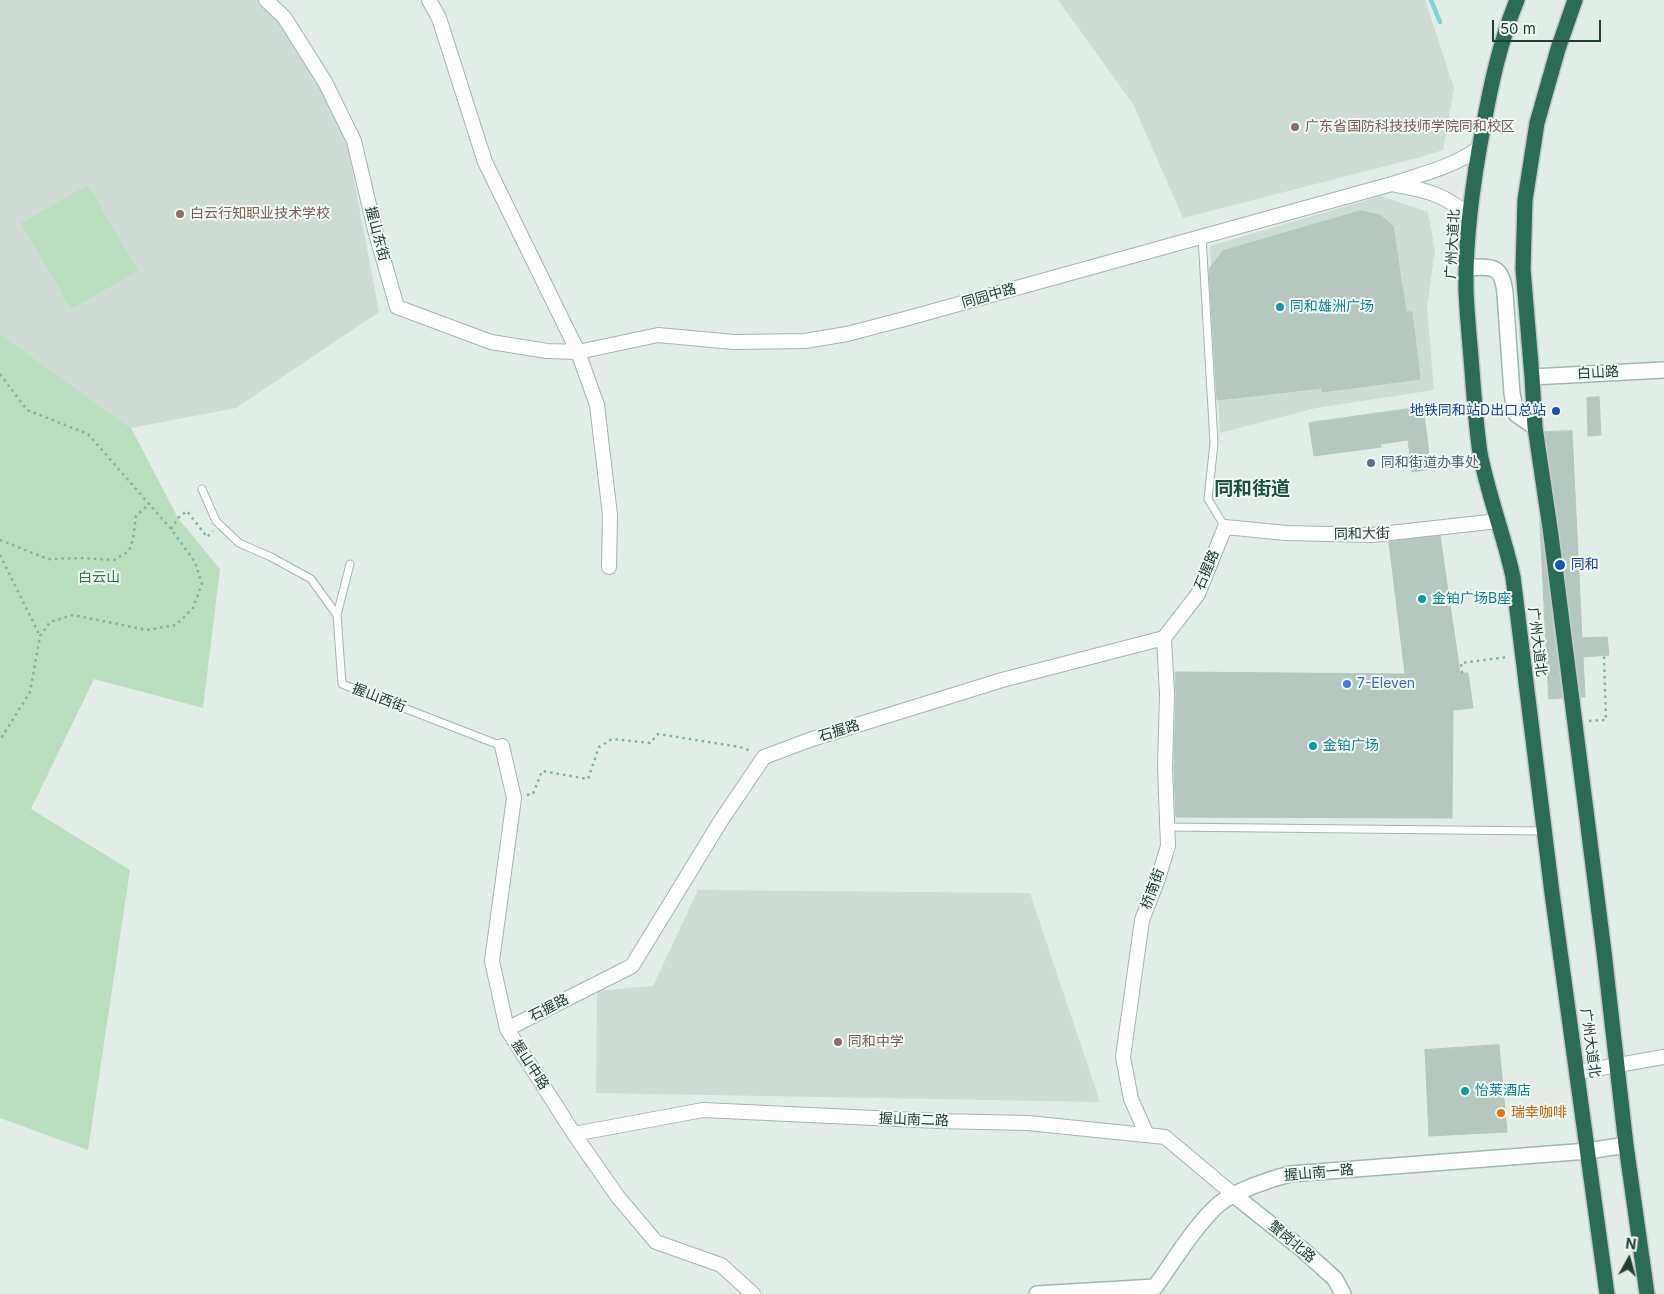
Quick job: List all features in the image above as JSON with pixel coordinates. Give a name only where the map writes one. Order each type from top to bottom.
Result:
[{"type":"highway","name":"广州大道北","points":[[1517,0],[1493,74],[1479,148],[1470,217],[1466,268],[1467,308],[1475,415],[1485,478],[1504,540],[1513,578],[1544,831],[1607,1294]]},
{"type":"highway","name":"广州大道北","points":[[1575,0],[1558,49],[1537,123],[1526,192],[1523,269],[1535,428],[1551,534],[1618,1065],[1626,1145],[1647,1294]]},
{"type":"street","name":"握山东街","points":[[266,0],[284,16],[325,82],[354,141],[396,307],[491,342],[547,351],[578,352]]},
{"type":"street","points":[[428,0],[438,18],[485,162],[578,352],[597,405],[610,515],[609,567]]},
{"type":"street","name":"同园中路","points":[[578,352],[658,335],[743,342],[805,341],[847,334],[1392,184],[1447,166],[1479,148]]},
{"type":"street","points":[[1392,184],[1423,189],[1442,196],[1456,204],[1470,217]]},
{"type":"street","points":[[1466,268],[1495,268],[1503,277],[1506,293],[1512,393],[1516,414],[1535,428]]},
{"type":"street","name":"白山路","points":[[1532,377],[1664,370]]},
{"type":"street","name":"同和大街","points":[[1225,527],[1286,533],[1372,535],[1498,522]]},
{"type":"street","name":"石握路","points":[[507,1029],[632,966],[722,819],[764,757],[812,739],[1002,680],[1164,638],[1198,594],[1225,527]]},
{"type":"street","name":"桥南街","points":[[1147,1135],[1131,1099],[1123,1057],[1142,920],[1158,879],[1168,846],[1165,768],[1167,694],[1164,638]]},
{"type":"street","name":"握山中路","points":[[502,746],[514,798],[492,961],[507,1029],[574,1134],[618,1197],[656,1242],[721,1265],[753,1294]]},
{"type":"street","points":[[1578,1072],[1664,1057]]},
{"type":"street","name":"握山南二路","points":[[574,1134],[703,1110],[928,1121],[1028,1122],[1165,1137],[1234,1195]]},
{"type":"street","name":"握山南一路","points":[[1036,1294],[1154,1287],[1206,1218],[1220,1204],[1234,1195],[1272,1178],[1290,1174],[1588,1151],[1626,1145]]},
{"type":"street","name":"蟹岗北路","points":[[1234,1195],[1303,1250],[1335,1279],[1343,1294]]},
{"type":"lane","points":[[1202,236],[1214,435],[1208,499],[1225,527]]},
{"type":"lane","points":[[202,488],[216,521],[239,543],[271,557],[311,579],[337,615]]},
{"type":"lane","name":"握山西街","points":[[350,564],[337,615],[342,684],[502,746]]},
{"type":"lane","points":[[1167,827],[1544,831]]},
{"type":"path","points":[[0,374],[27,410],[88,434],[171,529],[195,562],[202,584],[193,608],[176,626],[147,630],[72,615],[50,622],[40,636],[30,692],[0,740]]},
{"type":"path","points":[[0,540],[48,559],[114,560],[129,551],[133,539],[136,516],[150,503]]},
{"type":"path","points":[[171,529],[178,518],[187,511],[207,537],[221,525]]},
{"type":"path","points":[[0,556],[40,636]]},
{"type":"path","points":[[1462,673],[1460,663],[1522,656]]},
{"type":"path","points":[[1574,722],[1606,720],[1604,656]]},
{"type":"path","points":[[514,798],[533,794],[542,771],[588,779],[599,747],[612,739],[650,743],[658,734],[740,747],[764,757]]},
{"type":"shaded area","name":"白云行知职业技术学校","points":[[0,0],[267,0],[342,116],[379,312],[236,408],[131,428],[0,334]]},
{"type":"shaded area","name":"广东省国防科技技师学院同和校区","points":[[1058,0],[1425,0],[1454,88],[1443,150],[1183,218],[1133,104]]},
{"type":"shaded area","points":[[1381,196],[1428,212],[1435,250],[1427,307],[1434,390],[1316,408],[1220,433],[1210,246]]},
{"type":"shaded area","name":"同和中学","points":[[698,890],[1030,893],[1100,1102],[596,1093],[597,991],[653,986]]},
{"type":"green space","points":[[88,185],[138,271],[71,309],[21,223]]},
{"type":"green space","name":"白云山","points":[[0,334],[131,428],[178,518],[220,569],[203,708],[94,679],[31,809],[130,870],[88,1150],[0,1118]]},
{"type":"building","name":"同和雄洲广场","points":[[1360,211],[1380,215],[1393,226],[1406,312],[1412,312],[1420,379],[1322,392],[1322,388],[1217,400],[1209,269],[1223,251]]},
{"type":"building","points":[[1599,397],[1601,435],[1588,436],[1587,398]]},
{"type":"building","points":[[1423,407],[1431,469],[1412,472],[1408,440],[1380,444],[1381,447],[1314,456],[1309,423]]},
{"type":"building","points":[[1572,431],[1582,638],[1607,637],[1609,655],[1583,657],[1585,697],[1581,697],[1545,432]]},
{"type":"building","points":[[1540,522],[1542,536],[1562,698],[1549,699]]},
{"type":"building","name":"金铂广场","points":[[1440,536],[1460,673],[1468,673],[1473,708],[1453,710],[1452,818],[1176,817],[1174,768],[1175,672],[1405,674],[1389,542]]},
{"type":"building","name":"怡莱酒店","points":[[1499,1045],[1507,1132],[1429,1136],[1425,1050]]},
{"type":"waterway","points":[[1431,0],[1440,22]]},
{"type":"place","name":"广东省国防科技技师学院同和校区","points":[[1295,127]]},
{"type":"place","name":"白云行知职业技术学校","points":[[180,214]]},
{"type":"place","name":"同和雄洲广场","points":[[1280,307]]},
{"type":"place","name":"地铁同和站D出口总站","points":[[1556,411]]},
{"type":"place","name":"同和街道办事处","points":[[1371,463]]},
{"type":"place","name":"同和","points":[[1560,565]]},
{"type":"place","name":"金铂广场B座","points":[[1422,599]]},
{"type":"place","name":"7-Eleven","points":[[1347,684]]},
{"type":"place","name":"金铂广场","points":[[1313,746]]},
{"type":"place","name":"同和中学","points":[[838,1042]]},
{"type":"place","name":"怡莱酒店","points":[[1465,1091]]},
{"type":"place","name":"瑞幸咖啡","points":[[1501,1113]]},
{"type":"district","name":"同和街道","points":[[1252,489]]}]
